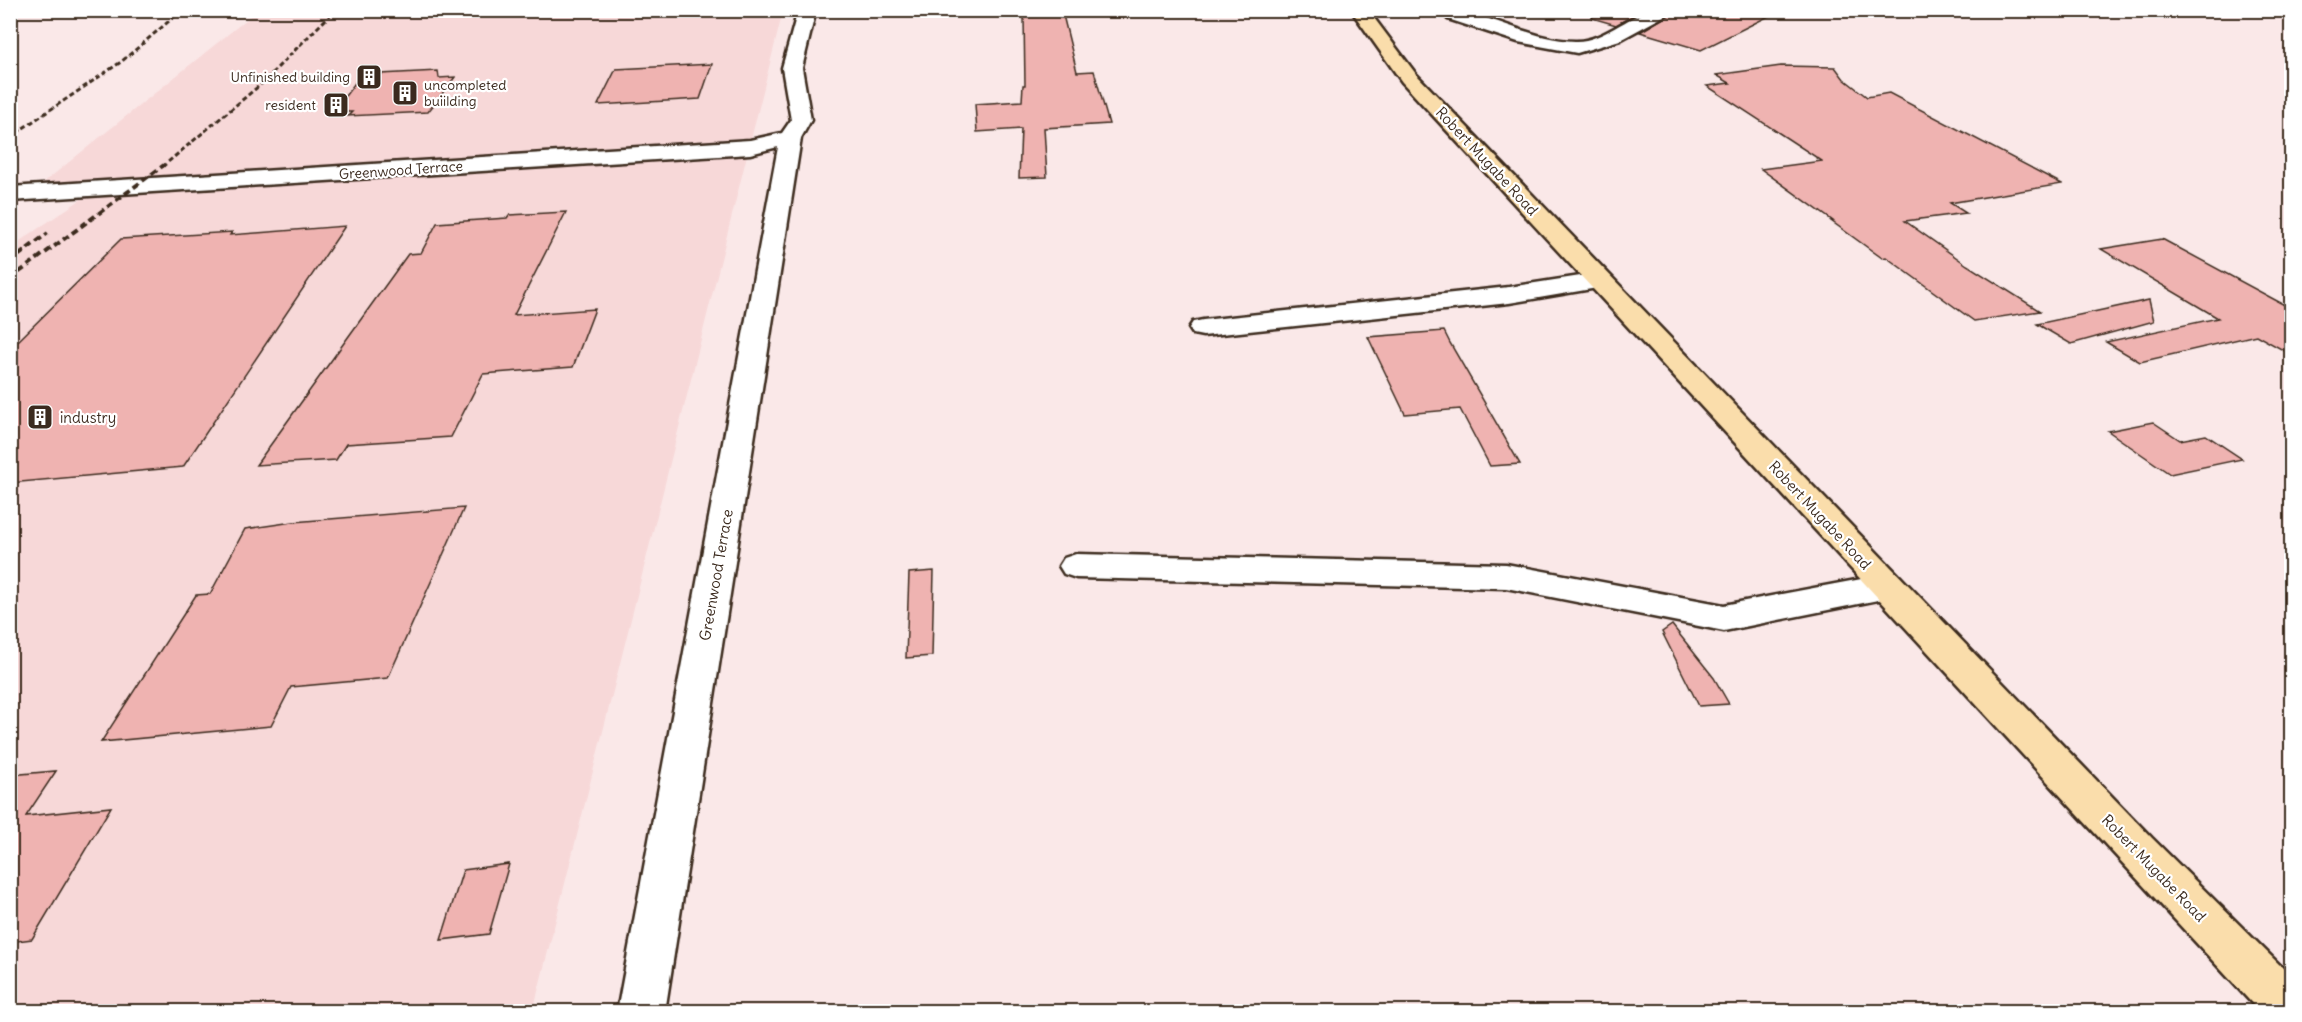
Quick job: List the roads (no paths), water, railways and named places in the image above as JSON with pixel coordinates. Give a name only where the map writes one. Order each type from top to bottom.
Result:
[{"type":"main road","name":"Robert Mugabe Road","points":[[1359,10],[1409,78],[2137,851],[2292,1011]]},
{"type":"street","name":"Greenwood Terrace","points":[[641,1011],[790,138],[801,120],[792,68],[807,10]]},
{"type":"street","points":[[1448,10],[1454,15],[1525,38],[1577,47],[1614,36],[1656,12]]},
{"type":"street","name":"Greenwood Terrace","points":[[10,194],[750,147],[790,138]]},
{"type":"street","points":[[1203,328],[1509,295],[1600,281]]},
{"type":"street","points":[[1076,566],[1506,576],[1724,618],[1888,586]]},
{"type":"railway","points":[[10,137],[121,62],[182,10]]},
{"type":"railway","points":[[162,167],[260,85],[335,10]]},
{"type":"railway","points":[[10,279],[164,165]]},
{"type":"railway","points":[[10,262],[48,233]]},
{"type":"place","name":"Unfinished building","points":[[369,77]]},
{"type":"place","name":"uncompleted buiilding","points":[[405,93]]},
{"type":"place","name":"resident","points":[[336,105]]},
{"type":"place","name":"industry","points":[[40,417]]}]
